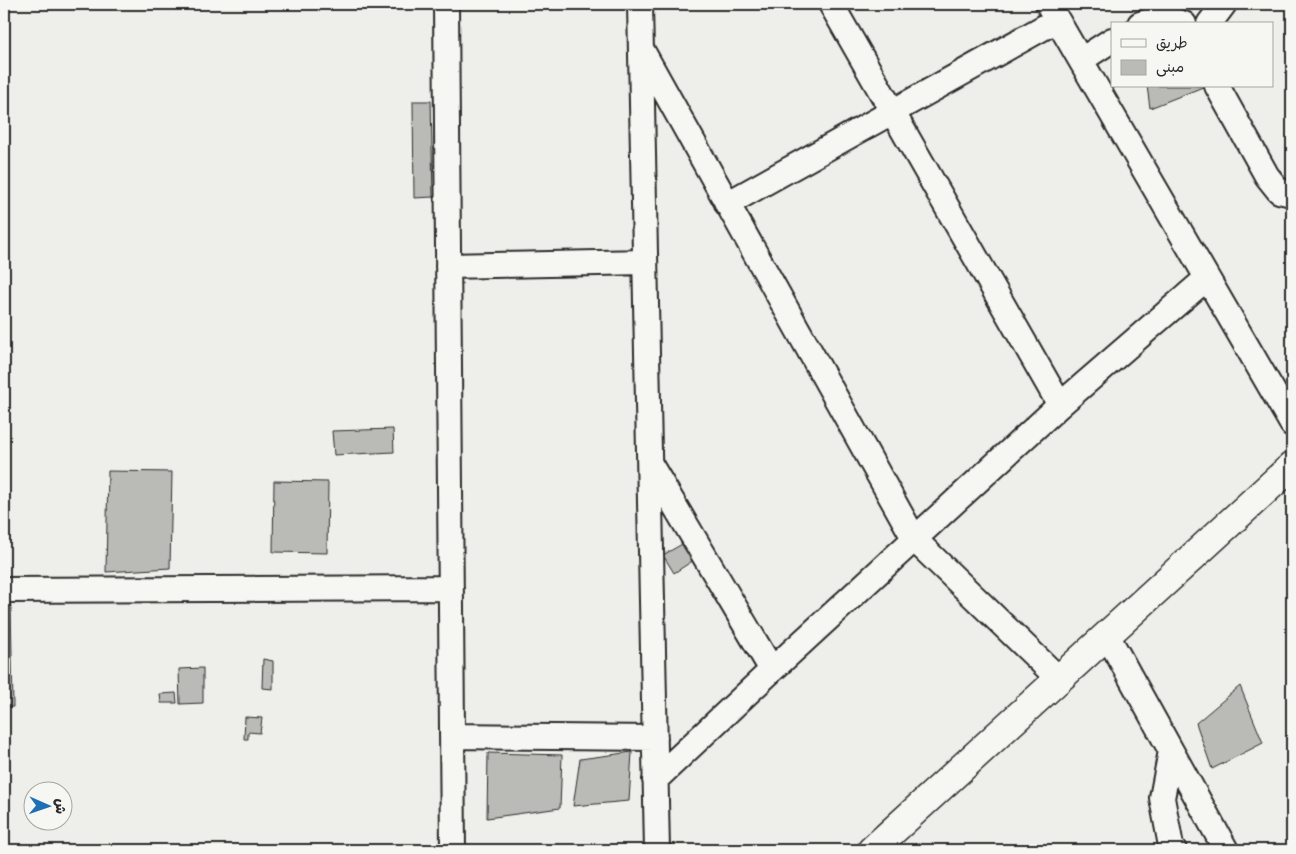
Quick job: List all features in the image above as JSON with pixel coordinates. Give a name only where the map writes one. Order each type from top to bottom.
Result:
[{"type":"main road","points":[[872,850],[1292,466]]},
{"type":"street","points":[[446,4],[453,850]]},
{"type":"street","points":[[640,4],[657,850]]},
{"type":"street","points":[[831,4],[1060,405]]},
{"type":"street","points":[[1210,22],[1224,4]]},
{"type":"street","points":[[727,204],[891,112],[1053,12],[1292,424]]},
{"type":"street","points":[[1146,22],[1154,19],[1179,22]]},
{"type":"street","points":[[1081,60],[1111,41]]},
{"type":"street","points":[[641,48],[915,540],[1059,679]]},
{"type":"street","points":[[1218,88],[1267,176],[1279,191],[1292,194]]},
{"type":"street","points":[[448,266],[645,262]]},
{"type":"street","points":[[656,780],[772,670],[1060,405],[1207,278]]},
{"type":"street","points":[[649,462],[772,670]]},
{"type":"street","points":[[4,590],[451,588]]},
{"type":"street","points":[[1107,635],[1226,850]]},
{"type":"street","points":[[452,736],[655,738]]},
{"type":"street","points":[[1171,751],[1162,798],[1171,846],[1174,850]]},
{"type":"building","points":[[1147,88],[1200,88],[1150,108]]},
{"type":"building","points":[[413,101],[431,101],[433,197],[414,198]]},
{"type":"building","points":[[393,429],[394,452],[334,455],[332,431]]},
{"type":"building","points":[[108,471],[172,472],[170,568],[106,572]]},
{"type":"building","points":[[274,481],[328,482],[327,553],[273,552]]},
{"type":"building","points":[[684,543],[694,560],[674,573],[663,555]]},
{"type":"building","points":[[4,605],[11,605],[13,707],[4,707]]},
{"type":"building","points":[[263,659],[273,661],[273,689],[262,688]]},
{"type":"building","points":[[203,668],[203,703],[180,704],[179,669]]},
{"type":"building","points":[[1240,686],[1263,743],[1212,769],[1196,723]]},
{"type":"building","points":[[176,693],[177,703],[161,703],[160,694]]},
{"type":"building","points":[[245,717],[262,718],[260,733],[248,732],[248,739],[244,739]]},
{"type":"building","points":[[632,752],[629,801],[573,806],[580,759]]},
{"type":"building","points":[[488,753],[562,755],[560,808],[487,818]]}]
